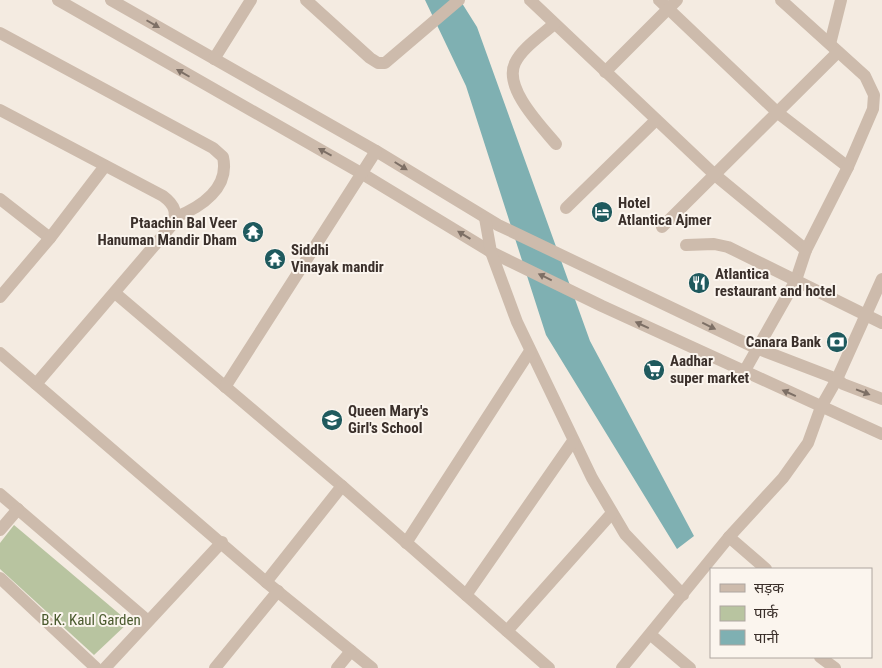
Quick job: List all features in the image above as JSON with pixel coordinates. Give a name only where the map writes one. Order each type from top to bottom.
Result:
[{"type":"street","points":[[58,0],[361,173],[491,252],[744,372],[882,434]]},
{"type":"street","points":[[111,0],[376,151],[498,225],[756,348],[837,379],[843,384],[882,399]]},
{"type":"street","points":[[214,60],[251,0]]},
{"type":"street","points":[[313,2],[370,58],[378,63],[385,63],[459,0]]},
{"type":"street","points":[[530,0],[715,175],[806,250]]},
{"type":"street","points":[[744,372],[796,280],[806,250],[848,167],[873,109],[874,95],[865,76],[781,0]]},
{"type":"street","points":[[662,226],[778,113],[834,48],[841,0]]},
{"type":"street","points":[[605,72],[668,3],[778,113],[848,167]]},
{"type":"street","points":[[554,24],[519,56],[514,64],[514,72],[516,86],[523,103],[556,144]]},
{"type":"street","points":[[0,33],[213,148],[222,157],[223,173],[215,192],[204,203],[176,217],[171,226],[115,293],[36,384]]},
{"type":"street","points":[[0,110],[163,196],[175,209],[176,217]]},
{"type":"street","points":[[566,208],[656,120]]},
{"type":"street","points":[[225,387],[376,151]]},
{"type":"street","points":[[0,297],[50,238],[105,166]]},
{"type":"street","points":[[0,200],[50,238]]},
{"type":"street","points":[[485,218],[491,252],[530,351],[574,441],[625,534],[683,595]]},
{"type":"street","points":[[686,245],[714,244],[728,247],[882,323]]},
{"type":"street","points":[[622,668],[708,568],[727,541],[783,478],[808,443],[821,407],[837,379],[882,279]]},
{"type":"street","points":[[115,293],[342,486],[549,668]]},
{"type":"street","points":[[406,543],[530,351]]},
{"type":"street","points":[[0,353],[222,542],[266,582],[372,668]]},
{"type":"street","points":[[466,595],[574,441]]},
{"type":"street","points":[[266,582],[342,486]]},
{"type":"street","points":[[0,494],[148,620]]},
{"type":"street","points":[[0,530],[18,509]]},
{"type":"street","points":[[507,631],[612,513]]},
{"type":"street","points":[[727,541],[765,568]]},
{"type":"street","points":[[105,668],[222,542]]},
{"type":"street","points":[[0,578],[96,668]]},
{"type":"street","points":[[215,668],[278,591]]},
{"type":"street","points":[[651,635],[690,668]]},
{"type":"street","points":[[337,668],[351,651]]},
{"type":"street","points":[[821,658],[835,668]]},
{"type":"green space","name":"B.K. Kaul Garden","points":[[14,525],[129,622],[94,655],[0,569],[0,543]]},
{"type":"water","points":[[425,0],[460,0],[477,27],[590,341],[694,536],[677,549],[546,335],[466,86]]},
{"type":"place","name":"Hotel Atlantica Ajmer","points":[[602,212]]},
{"type":"place","name":"Ptaachin Bal Veer Hanuman Mandir Dham","points":[[253,232]]},
{"type":"place","name":"Siddhi Vinayak mandir","points":[[275,259]]},
{"type":"place","name":"Atlantica restaurant and hotel","points":[[699,283]]},
{"type":"place","name":"Canara Bank","points":[[837,342]]},
{"type":"place","name":"Aadhar super market","points":[[654,370]]},
{"type":"place","name":"Queen Mary's Girl's School","points":[[332,420]]}]
